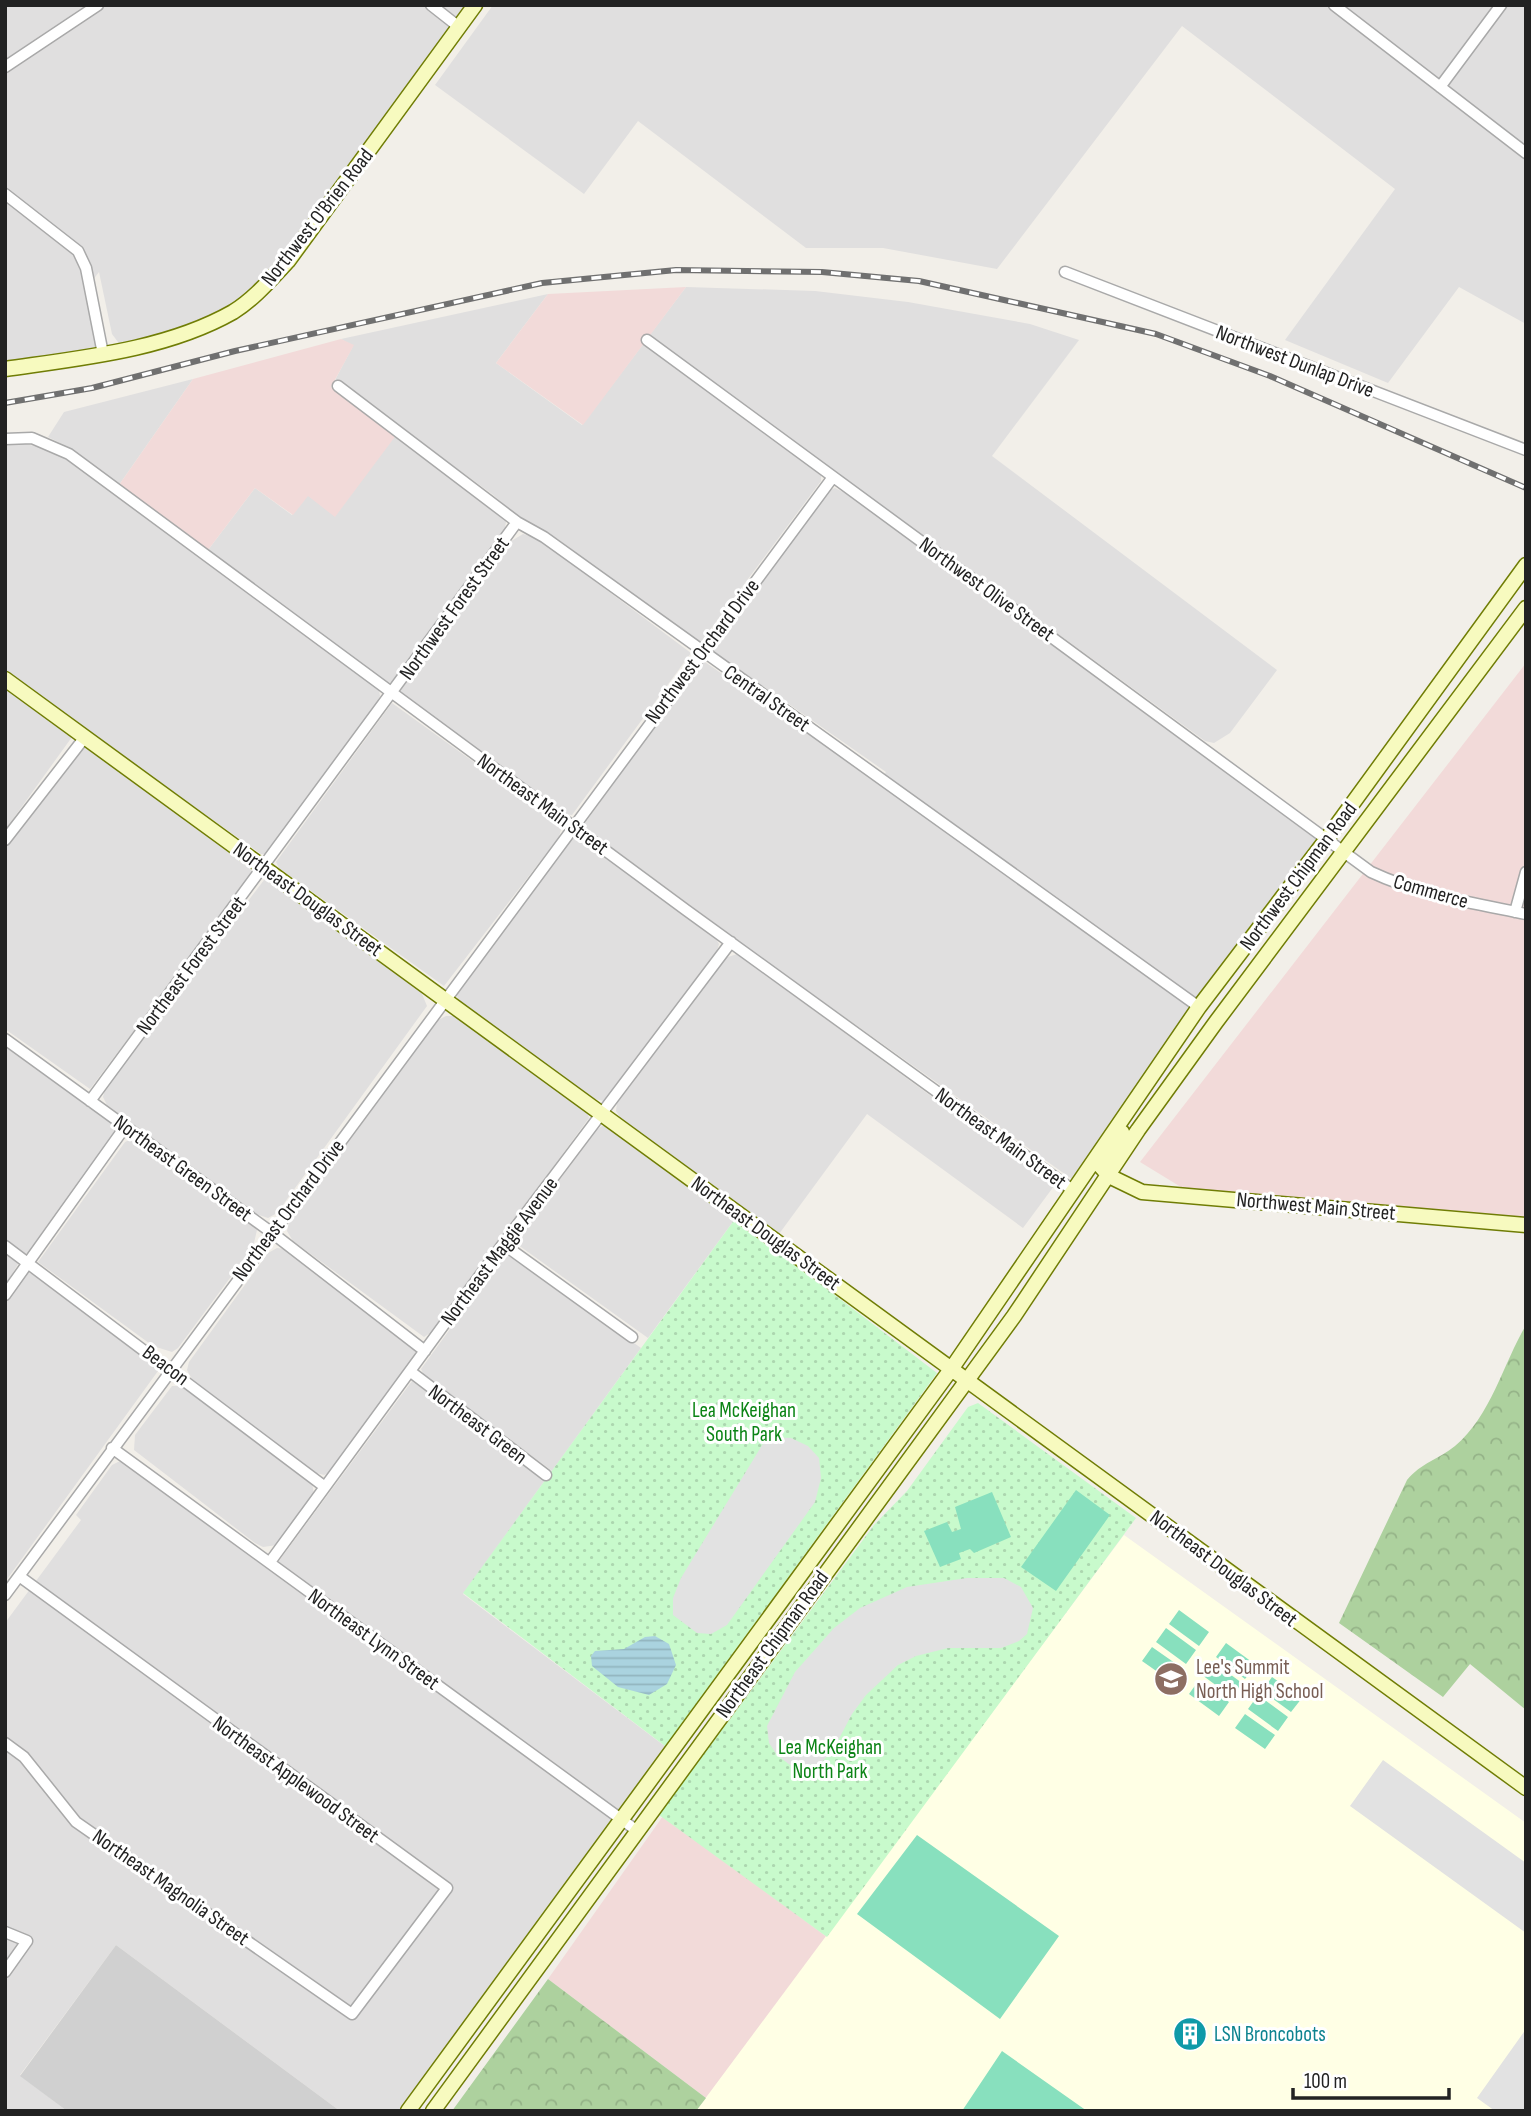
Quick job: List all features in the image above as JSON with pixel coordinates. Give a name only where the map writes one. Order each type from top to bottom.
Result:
[{"type":"main road","name":"Northwest O'Brien Road","points":[[103,354],[192,332],[235,310],[262,289],[302,242],[475,5]]},
{"type":"main road","points":[[5,369],[103,354]]},
{"type":"main road","name":"Northwest Chipman Road","points":[[1074,1191],[1129,1105],[1199,1007],[1326,839],[1526,565]]},
{"type":"main road","name":"Northwest Chipman Road","points":[[1109,1176],[1192,1054],[1526,608]]},
{"type":"main road","name":"Northeast Douglas Street","points":[[5,679],[263,868],[447,998],[1526,1788]]},
{"type":"main road","points":[[1109,1176],[1102,1168],[1126,1126],[1129,1105]]},
{"type":"main road","name":"Northwest Main Street","points":[[1109,1176],[1142,1192],[1526,1225]]},
{"type":"main road","name":"Northeast Chipman Road","points":[[433,2111],[967,1381],[1109,1176]]},
{"type":"main road","name":"Northeast Chipman Road","points":[[408,2111],[952,1368],[1074,1191]]},
{"type":"street","points":[[5,67],[98,5]]},
{"type":"street","points":[[431,5],[459,27]]},
{"type":"street","points":[[1334,5],[1526,153]]},
{"type":"street","points":[[1440,87],[1501,5]]},
{"type":"street","points":[[5,194],[78,251],[86,268],[103,354]]},
{"type":"street","name":"Northwest Dunlap Drive","points":[[1065,272],[1526,450]]},
{"type":"street","name":"Northwest Olive Street","points":[[647,340],[1343,851]]},
{"type":"street","name":"Central Street","points":[[338,386],[517,522],[544,537],[701,651],[879,774],[1199,1007]]},
{"type":"street","name":"Northeast Main Street","points":[[5,439],[32,438],[69,454],[391,693],[1074,1191]]},
{"type":"street","name":"Northwest Orchard Drive","points":[[573,826],[832,477]]},
{"type":"street","name":"Northwest Forest Street","points":[[391,693],[517,522]]},
{"type":"street","name":"Northeast Forest Street","points":[[90,1101],[391,693]]},
{"type":"street","points":[[5,840],[85,737]]},
{"type":"street","name":"Northeast Orchard Drive","points":[[5,1595],[573,826]]},
{"type":"street","name":"Commerce","points":[[1343,851],[1371,872],[1399,885],[1521,913]]},
{"type":"street","points":[[1521,913],[1526,872]]},
{"type":"street","name":"Northeast Maggie Avenue","points":[[270,1562],[503,1244],[731,942]]},
{"type":"street","name":"Northeast Green Street","points":[[5,1039],[271,1232],[425,1350]]},
{"type":"street","points":[[5,1295],[125,1127]]},
{"type":"street","points":[[503,1244],[632,1337]]},
{"type":"street","name":"Beacon","points":[[5,1246],[172,1369],[325,1487]]},
{"type":"street","name":"Northeast Green","points":[[411,1372],[546,1475]]},
{"type":"street","name":"Northeast Lynn Street","points":[[113,1448],[636,1830]]},
{"type":"street","name":"Northeast Applewood Street","points":[[19,1576],[447,1888],[352,2014]]},
{"type":"street","name":"Northeast Magnolia Street","points":[[5,1743],[24,1757],[76,1822],[352,2014]]},
{"type":"street","points":[[5,1932],[27,1941],[5,1972]]},
{"type":"shaded area","points":[[5,5],[476,5],[277,272],[202,328],[121,346],[112,334],[99,272],[92,281],[103,347],[5,366]]},
{"type":"shaded area","points":[[493,5],[1526,5],[1526,324],[1459,287],[1388,383],[1285,340],[1395,189],[1182,26],[997,269],[883,248],[806,248],[638,121],[584,194],[435,85]]},
{"type":"shaded area","points":[[686,287],[815,291],[908,302],[1030,324],[1079,340],[992,456],[1277,670],[1230,733],[1214,743],[1205,741],[649,336]]},
{"type":"shaded area","points":[[686,287],[583,425],[496,363],[548,294]]},
{"type":"shaded area","points":[[548,294],[496,363],[582,425],[644,343],[821,475],[821,481],[701,642],[694,641],[558,539],[514,513],[492,494],[335,380],[353,346],[341,339]]},
{"type":"shaded area","points":[[341,339],[354,345],[331,387],[397,434],[335,517],[308,496],[293,515],[255,488],[208,550],[119,485],[193,379]]},
{"type":"shaded area","points":[[193,379],[119,485],[70,448],[48,437],[64,412]]},
{"type":"shaded area","points":[[397,434],[506,518],[506,522],[504,533],[394,681],[387,684],[208,550],[255,488],[292,515],[307,496]]},
{"type":"shaded area","points":[[21,443],[54,450],[379,690],[380,696],[375,706],[267,854],[261,854],[5,672],[5,445]]},
{"type":"shaded area","points":[[835,488],[847,494],[1314,837],[1318,844],[1076,1182],[755,953],[583,826],[702,660],[879,782],[886,772],[710,649],[828,491]]},
{"type":"shaded area","points":[[523,534],[537,538],[691,653],[572,815],[565,814],[400,692],[401,687],[508,543]]},
{"type":"shaded area","points":[[1526,663],[1526,1225],[1194,1195],[1140,1162]]},
{"type":"shaded area","points":[[5,689],[72,737],[5,830]]},
{"type":"shaded area","points":[[392,703],[557,822],[561,829],[559,837],[444,986],[279,868],[276,862]]},
{"type":"shaded area","points":[[86,746],[252,868],[248,880],[90,1089],[5,1029],[5,845],[79,748]]},
{"type":"shaded area","points":[[576,837],[714,935],[719,944],[716,954],[604,1101],[594,1099],[458,1000],[457,995],[569,840]]},
{"type":"shaded area","points":[[264,880],[272,881],[420,989],[427,1006],[277,1213],[268,1218],[256,1214],[107,1105],[103,1097],[105,1089]]},
{"type":"shaded area","points":[[737,954],[1054,1186],[1023,1228],[867,1114],[779,1234],[621,1119],[616,1111],[617,1103],[722,959]]},
{"type":"shaded area","points":[[446,1016],[456,1016],[587,1111],[589,1118],[433,1331],[424,1337],[293,1241],[287,1231],[289,1223],[438,1020]]},
{"type":"shaded area","points":[[5,1046],[115,1124],[118,1131],[31,1251],[25,1254],[5,1241]]},
{"type":"shaded area","points":[[607,1126],[735,1219],[648,1338],[514,1242],[596,1130]]},
{"type":"shaded area","points":[[132,1139],[257,1230],[253,1247],[178,1348],[172,1352],[153,1346],[38,1262],[125,1142]]},
{"type":"shaded area","points":[[277,1248],[286,1249],[416,1349],[415,1356],[329,1473],[324,1475],[313,1472],[193,1381],[187,1370],[189,1362],[268,1253]]},
{"type":"shaded area","points":[[5,1252],[18,1264],[5,1286]]},
{"type":"shaded area","points":[[506,1252],[641,1348],[552,1471],[424,1375],[421,1369]]},
{"type":"shaded area","points":[[28,1273],[35,1274],[156,1364],[158,1371],[5,1582],[5,1303]]},
{"type":"shaded area","points":[[412,1381],[546,1479],[463,1594],[670,1750],[407,2111],[340,2111],[116,1945],[20,2075],[67,2111],[5,2111],[5,1623],[81,1520],[76,1515],[112,1465],[122,1461],[273,1569]]},
{"type":"shaded area","points":[[172,1386],[183,1386],[312,1483],[314,1494],[277,1545],[263,1547],[255,1543],[134,1450],[135,1435]]},
{"type":"shaded area","points":[[767,1437],[791,1438],[808,1446],[819,1458],[821,1478],[815,1502],[727,1625],[711,1634],[697,1633],[673,1615],[673,1598],[681,1578]]},
{"type":"shaded area","name":"Lee's Summit North High School","points":[[1124,1535],[1526,1823],[1526,2111],[696,2111]]},
{"type":"shaded area","points":[[967,1578],[1004,1578],[1021,1587],[1033,1608],[1027,1634],[1019,1641],[1001,1648],[948,1648],[916,1656],[898,1665],[866,1695],[852,1714],[833,1750],[820,1764],[790,1765],[777,1755],[769,1743],[767,1726],[795,1672],[834,1628],[860,1608],[907,1587]]},
{"type":"shaded area","points":[[1383,1760],[1526,1863],[1526,1933],[1350,1806]]},
{"type":"shaded area","points":[[663,1816],[827,1937],[706,2098],[548,1979]]},
{"type":"shaded area","points":[[116,1945],[340,2111],[67,2111],[20,2076]]},
{"type":"shaded area","points":[[1526,2029],[1526,2111],[1495,2111],[1477,2098]]},
{"type":"green space","name":"Lea McKeighan South Park","points":[[735,1219],[937,1373],[665,1746],[463,1593]]},
{"type":"green space","points":[[1526,1325],[1526,1710],[1470,1664],[1443,1697],[1339,1623],[1407,1480],[1418,1469],[1455,1446],[1478,1420]]},
{"type":"green space","name":"Lea McKeighan North Park","points":[[978,1403],[1136,1518],[827,1937],[659,1815],[874,1525],[907,1491],[968,1407]]},
{"type":"green space","points":[[1076,1490],[1110,1515],[1056,1591],[1021,1567]]},
{"type":"green space","points":[[992,1492],[1011,1537],[974,1553],[970,1549],[959,1553],[961,1559],[940,1567],[924,1531],[947,1522],[952,1532],[961,1529],[955,1507]]},
{"type":"green space","points":[[1179,1610],[1209,1632],[1199,1646],[1169,1624]]},
{"type":"green space","points":[[1166,1628],[1196,1650],[1186,1664],[1156,1642]]},
{"type":"green space","points":[[1226,1643],[1256,1665],[1245,1679],[1216,1657]]},
{"type":"green space","points":[[1152,1647],[1182,1668],[1172,1682],[1142,1661]]},
{"type":"green space","points":[[1212,1661],[1242,1683],[1232,1697],[1202,1675]]},
{"type":"green space","points":[[1272,1677],[1302,1698],[1291,1712],[1262,1691]]},
{"type":"green space","points":[[1199,1680],[1229,1702],[1219,1716],[1189,1694]]},
{"type":"green space","points":[[1258,1695],[1288,1717],[1278,1731],[1248,1709]]},
{"type":"green space","points":[[1245,1714],[1275,1735],[1265,1749],[1235,1728]]},
{"type":"green space","points":[[917,1835],[1059,1936],[1000,2019],[857,1914]]},
{"type":"green space","points":[[548,1979],[706,2098],[696,2111],[452,2111]]},
{"type":"green space","points":[[1002,2051],[1087,2111],[962,2111]]},
{"type":"water","points":[[655,1636],[669,1644],[676,1665],[667,1684],[649,1695],[618,1687],[592,1666],[591,1656],[595,1651],[624,1649],[645,1637]]},
{"type":"railway","points":[[5,403],[92,388],[235,351],[542,283],[676,270],[822,272],[919,281],[1156,334],[1270,376],[1526,488]]},
{"type":"place","name":"Lee's Summit North High School","points":[[1171,1679]]},
{"type":"place","name":"LSN Broncobots","points":[[1190,2034]]}]
